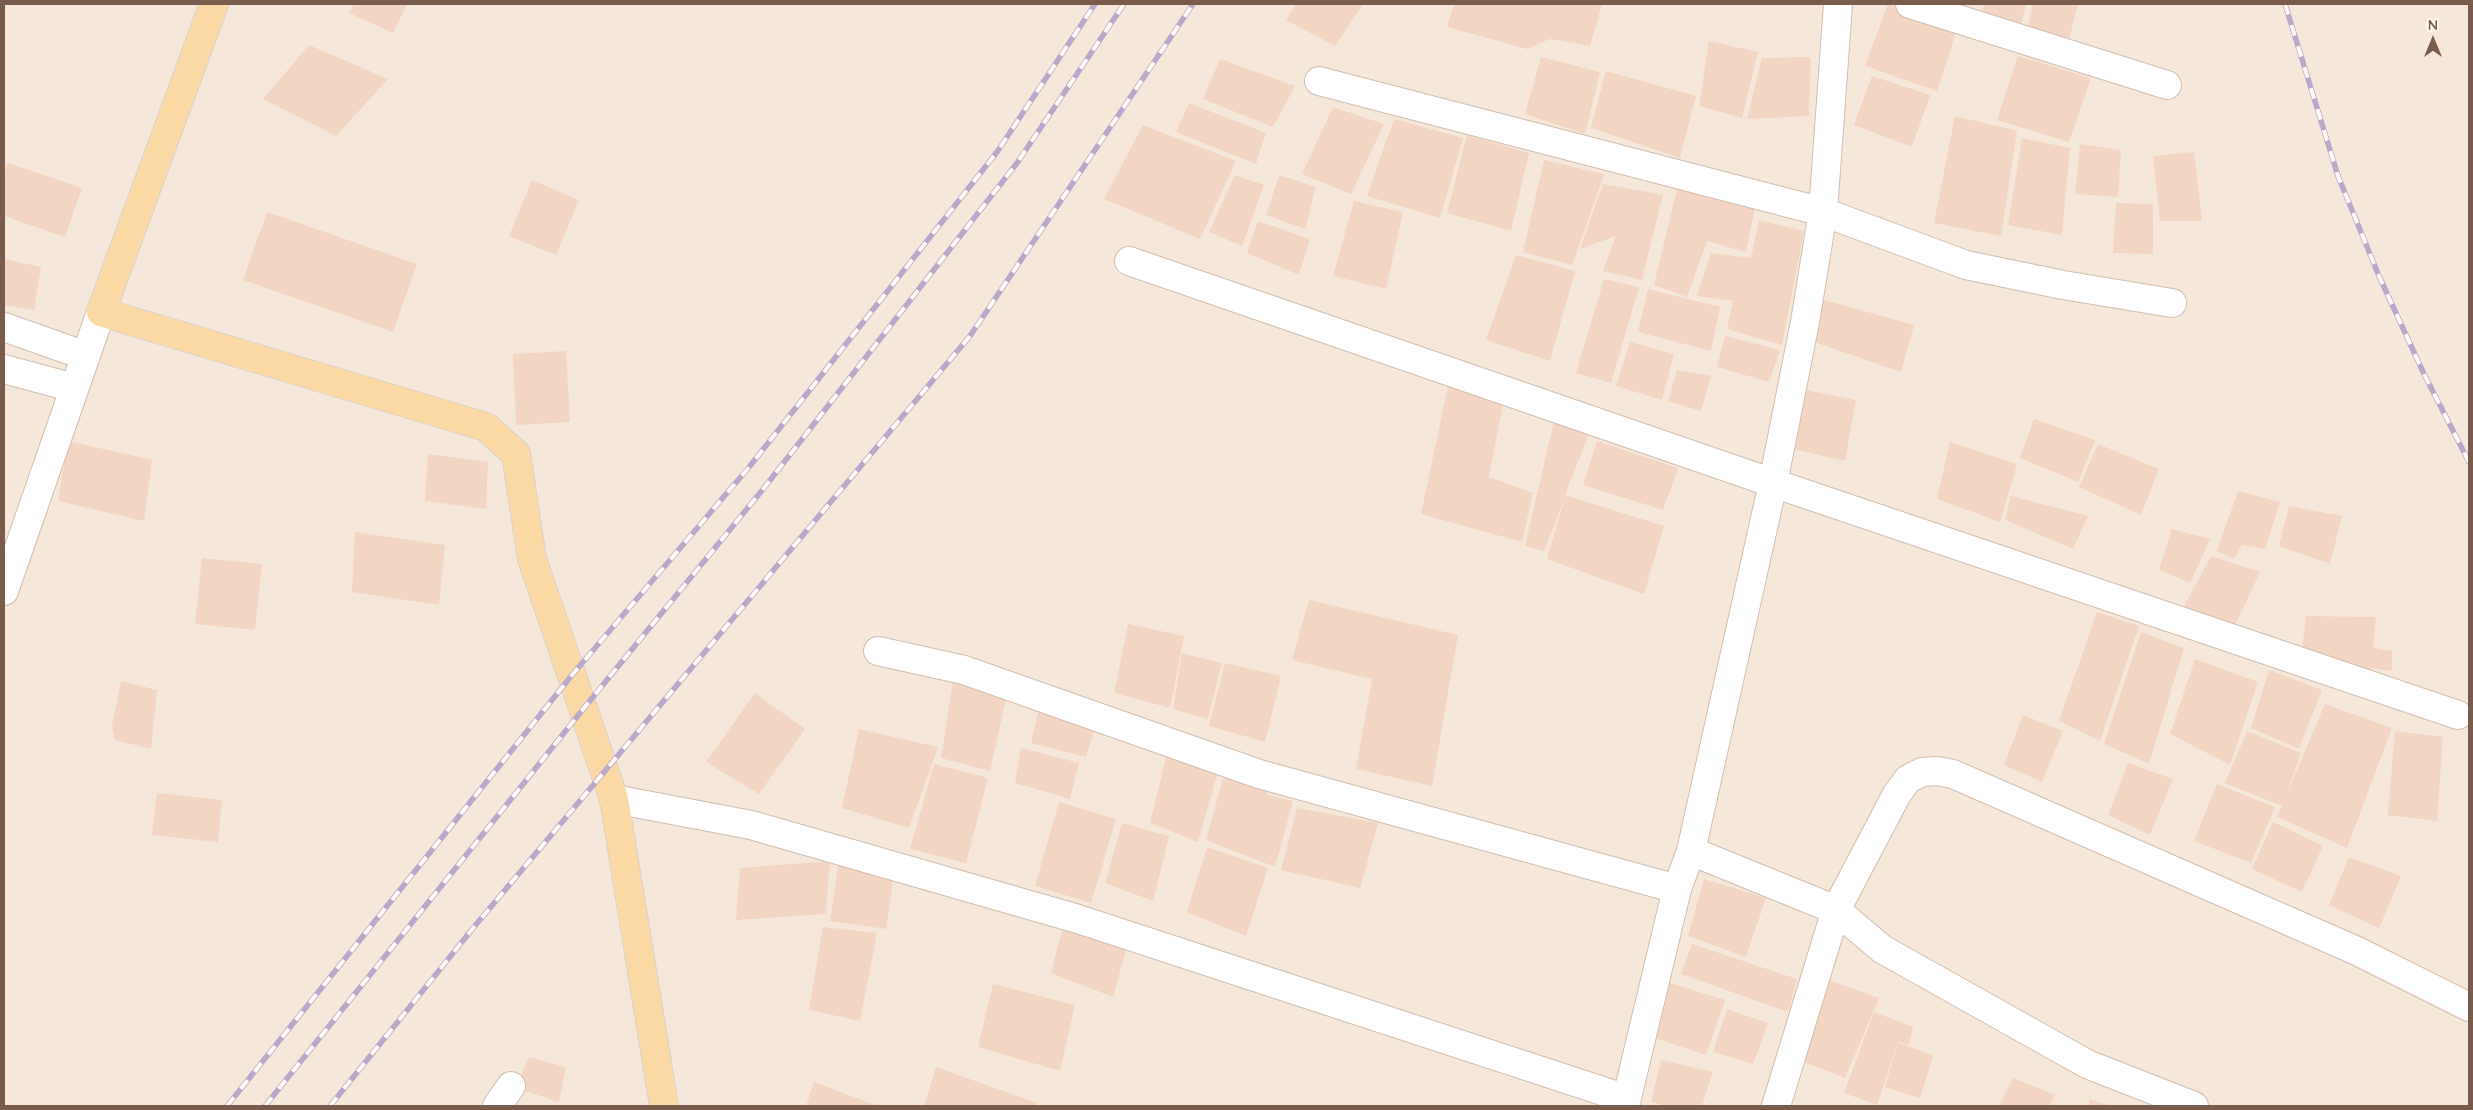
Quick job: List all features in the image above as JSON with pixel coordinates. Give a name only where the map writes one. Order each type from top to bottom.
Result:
[{"type":"main road","points":[[209,5],[101,312],[486,427],[516,454],[532,559],[614,799],[664,1106]]},
{"type":"street","points":[[614,799],[751,825],[1078,919],[1626,1103],[1677,889],[1691,851],[1773,483],[1805,322],[1823,212],[1838,4]]},
{"type":"street","points":[[1910,4],[2167,85]]},
{"type":"street","points":[[1319,81],[1823,212],[1966,265],[2063,285],[2172,303]]},
{"type":"street","points":[[1129,261],[2458,716]]},
{"type":"street","points":[[5,586],[101,312]]},
{"type":"street","points":[[4,327],[86,356]]},
{"type":"street","points":[[4,369],[74,388]]},
{"type":"street","points":[[878,651],[964,670],[1259,774],[1677,889]]},
{"type":"street","points":[[1776,1106],[1836,910],[1897,794],[1908,779],[1922,772],[1937,771],[1953,774],[2357,951],[2469,1008]]},
{"type":"street","points":[[1691,851],[1836,910],[1882,949],[2087,1064],[2194,1106]]},
{"type":"shaded area","points":[[4,4],[2469,4],[2469,1106],[4,1106]]},
{"type":"building","points":[[354,4],[407,4],[393,33],[349,13]]},
{"type":"building","points":[[1296,4],[1363,4],[1335,46],[1286,20]]},
{"type":"building","points":[[1454,4],[1602,4],[1590,46],[1550,39],[1527,49],[1447,27]]},
{"type":"building","points":[[1888,4],[1958,26],[1937,91],[1865,66]]},
{"type":"building","points":[[1984,4],[2026,4],[2019,32],[1980,19]]},
{"type":"building","points":[[2033,4],[2078,4],[2067,48],[2026,34]]},
{"type":"building","points":[[1709,41],[1758,52],[1742,118],[1699,106]]},
{"type":"building","points":[[309,45],[388,79],[336,136],[263,99]]},
{"type":"building","points":[[2018,56],[2091,78],[2069,142],[1997,120]]},
{"type":"building","points":[[1541,57],[1600,72],[1585,134],[1525,114]]},
{"type":"building","points":[[1811,57],[1809,116],[1747,119],[1762,58]]},
{"type":"building","points":[[1220,59],[1295,86],[1273,127],[1203,99]]},
{"type":"building","points":[[1606,71],[1696,96],[1680,158],[1591,128]]},
{"type":"building","points":[[1872,76],[1930,95],[1912,147],[1854,125]]},
{"type":"building","points":[[1189,103],[1266,133],[1256,164],[1176,132]]},
{"type":"building","points":[[1333,107],[1384,124],[1351,194],[1302,174]]},
{"type":"building","points":[[1955,116],[2017,131],[2001,236],[1934,223]]},
{"type":"building","points":[[1394,119],[1463,138],[1440,218],[1367,196]]},
{"type":"building","points":[[1143,125],[1236,161],[1200,239],[1104,199]]},
{"type":"building","points":[[1467,135],[1529,153],[1511,231],[1447,213]]},
{"type":"building","points":[[2022,138],[2070,148],[2062,235],[2008,225]]},
{"type":"building","points":[[2080,144],[2121,150],[2118,197],[2075,194]]},
{"type":"building","points":[[2194,152],[2202,221],[2160,221],[2153,156]]},
{"type":"building","points":[[1544,160],[1604,174],[1572,265],[1523,252]]},
{"type":"building","points":[[8,163],[82,188],[65,237],[4,216],[4,174]]},
{"type":"building","points":[[1235,175],[1264,185],[1242,246],[1209,232]]},
{"type":"building","points":[[1279,175],[1316,187],[1305,229],[1266,215]]},
{"type":"building","points":[[532,180],[579,200],[556,255],[509,236]]},
{"type":"building","points":[[1603,184],[1663,195],[1642,280],[1603,271],[1616,236],[1580,249]]},
{"type":"building","points":[[1677,189],[1755,208],[1746,252],[1707,241],[1687,297],[1654,285]]},
{"type":"building","points":[[1354,201],[1403,212],[1386,289],[1333,276]]},
{"type":"building","points":[[2116,203],[2153,204],[2153,254],[2113,253]]},
{"type":"building","points":[[267,212],[417,264],[393,332],[243,280]]},
{"type":"building","points":[[1759,220],[1804,231],[1782,345],[1727,329],[1733,301],[1697,296],[1711,253],[1751,258]]},
{"type":"building","points":[[1258,221],[1310,239],[1299,275],[1247,253]]},
{"type":"building","points":[[1516,255],[1575,271],[1550,361],[1486,340]]},
{"type":"building","points":[[4,259],[41,267],[34,310],[4,305]]},
{"type":"building","points":[[1604,279],[1639,287],[1611,383],[1576,373]]},
{"type":"building","points":[[1648,289],[1720,307],[1711,351],[1638,332]]},
{"type":"building","points":[[1821,299],[1914,325],[1901,372],[1808,340]]},
{"type":"building","points":[[1725,336],[1780,350],[1769,382],[1717,367]]},
{"type":"building","points":[[1630,342],[1674,354],[1662,400],[1616,386]]},
{"type":"building","points":[[566,351],[570,422],[516,425],[513,354]]},
{"type":"building","points":[[1677,370],[1711,376],[1701,411],[1668,401]]},
{"type":"building","points":[[1448,386],[1504,399],[1489,477],[1533,493],[1522,542],[1421,514]]},
{"type":"building","points":[[1801,389],[1856,400],[1845,461],[1789,448]]},
{"type":"building","points":[[2034,419],[2095,440],[2078,482],[2020,458]]},
{"type":"building","points":[[1554,421],[1590,431],[1565,495],[1664,526],[1644,594],[1547,559],[1565,497],[1544,551],[1525,546]]},
{"type":"building","points":[[68,441],[152,460],[144,521],[58,501]]},
{"type":"building","points":[[1597,441],[1678,468],[1663,510],[1583,485]]},
{"type":"building","points":[[1950,442],[2017,464],[2000,522],[1937,499]]},
{"type":"building","points":[[2098,444],[2159,469],[2141,515],[2079,487]]},
{"type":"building","points":[[428,454],[488,462],[486,509],[425,501]]},
{"type":"building","points":[[2238,491],[2280,502],[2265,549],[2242,545],[2234,559],[2217,551]]},
{"type":"building","points":[[2011,496],[2088,516],[2073,549],[2005,520]]},
{"type":"building","points":[[2289,506],[2342,516],[2330,564],[2279,546]]},
{"type":"building","points":[[2172,529],[2210,539],[2190,583],[2159,570]]},
{"type":"building","points":[[355,532],[445,545],[439,605],[352,592]]},
{"type":"building","points":[[2211,556],[2260,572],[2233,630],[2181,612]]},
{"type":"building","points":[[202,558],[262,564],[255,630],[195,624]]},
{"type":"building","points":[[1309,600],[1458,635],[1432,786],[1356,769],[1372,679],[1292,660]]},
{"type":"building","points":[[2097,612],[2139,626],[2100,741],[2059,721]]},
{"type":"building","points":[[2306,616],[2376,617],[2373,648],[2392,651],[2392,671],[2372,668],[2370,678],[2301,658]]},
{"type":"building","points":[[1128,624],[1184,636],[1170,708],[1114,693]]},
{"type":"building","points":[[2141,632],[2184,648],[2149,764],[2104,744]]},
{"type":"building","points":[[1182,653],[1222,663],[1208,719],[1173,709]]},
{"type":"building","points":[[2195,659],[2258,682],[2230,765],[2170,734]]},
{"type":"building","points":[[1225,663],[1281,676],[1265,742],[1209,726]]},
{"type":"building","points":[[2269,670],[2322,690],[2299,749],[2251,728]]},
{"type":"building","points":[[121,681],[157,690],[151,749],[115,740],[112,726]]},
{"type":"building","points":[[953,681],[1007,695],[990,771],[941,758]]},
{"type":"building","points":[[755,693],[805,729],[759,794],[706,762]]},
{"type":"building","points":[[1040,704],[1096,723],[1086,757],[1031,743]]},
{"type":"building","points":[[2325,704],[2392,728],[2347,848],[2277,817],[2282,806],[2225,783],[2247,731],[2301,753],[2285,798]]},
{"type":"building","points":[[2023,715],[2063,731],[2042,782],[2004,765]]},
{"type":"building","points":[[859,729],[938,747],[909,828],[842,808]]},
{"type":"building","points":[[2395,731],[2443,737],[2437,821],[2388,815]]},
{"type":"building","points":[[1021,748],[1079,763],[1070,799],[1015,783]]},
{"type":"building","points":[[1168,750],[1219,768],[1198,842],[1150,823]]},
{"type":"building","points":[[2128,763],[2173,779],[2150,835],[2108,815]]},
{"type":"building","points":[[934,764],[988,778],[966,863],[910,849]]},
{"type":"building","points":[[1225,772],[1266,785],[1267,795],[1293,801],[1275,867],[1206,840]]},
{"type":"building","points":[[2217,784],[2275,807],[2251,863],[2194,841]]},
{"type":"building","points":[[157,793],[222,800],[218,842],[152,835]]},
{"type":"building","points":[[1059,802],[1116,819],[1091,903],[1035,886]]},
{"type":"building","points":[[1297,808],[1378,823],[1360,888],[1281,870]]},
{"type":"building","points":[[2273,822],[2323,846],[2302,892],[2252,869]]},
{"type":"building","points":[[1122,823],[1169,836],[1153,901],[1105,883]]},
{"type":"building","points":[[1207,847],[1268,868],[1246,936],[1187,912]]},
{"type":"building","points":[[2349,857],[2401,876],[2379,928],[2329,905]]},
{"type":"building","points":[[839,859],[894,874],[886,929],[830,921]]},
{"type":"building","points":[[830,861],[826,914],[736,920],[740,868]]},
{"type":"building","points":[[1704,879],[1766,898],[1746,957],[1688,936]]},
{"type":"building","points":[[1064,922],[1128,943],[1113,997],[1051,973]]},
{"type":"building","points":[[823,927],[877,933],[860,1021],[809,1010]]},
{"type":"building","points":[[1692,944],[1797,979],[1788,1012],[1681,974]]},
{"type":"building","points":[[1826,979],[1879,998],[1845,1078],[1801,1061]]},
{"type":"building","points":[[1667,982],[1725,1000],[1706,1055],[1651,1037]]},
{"type":"building","points":[[993,984],[1075,1005],[1060,1071],[978,1047]]},
{"type":"building","points":[[1727,1009],[1768,1023],[1753,1064],[1713,1052]]},
{"type":"building","points":[[1874,1012],[1913,1027],[1909,1045],[1898,1041],[1877,1105],[1844,1093]]},
{"type":"building","points":[[1898,1042],[1933,1056],[1920,1098],[1885,1087]]},
{"type":"building","points":[[529,1057],[566,1067],[559,1102],[516,1088]]},
{"type":"building","points":[[1661,1060],[1713,1072],[1702,1106],[1667,1106],[1651,1102]]},
{"type":"building","points":[[936,1067],[1037,1103],[1036,1106],[924,1106]]},
{"type":"building","points":[[2013,1078],[2055,1095],[2049,1106],[1999,1106]]},
{"type":"building","points":[[814,1082],[878,1106],[806,1106]]},
{"type":"building","points":[[2090,1099],[2111,1106],[2088,1106]]},
{"type":"railway","points":[[227,1106],[572,675],[750,466],[997,152],[1095,4]]},
{"type":"railway","points":[[265,1106],[584,708],[764,488],[1017,163],[1124,4]]},
{"type":"railway","points":[[330,1106],[474,927],[970,336],[1193,4]]},
{"type":"railway","points":[[2285,4],[2338,176],[2379,276],[2424,374],[2469,462]]}]
